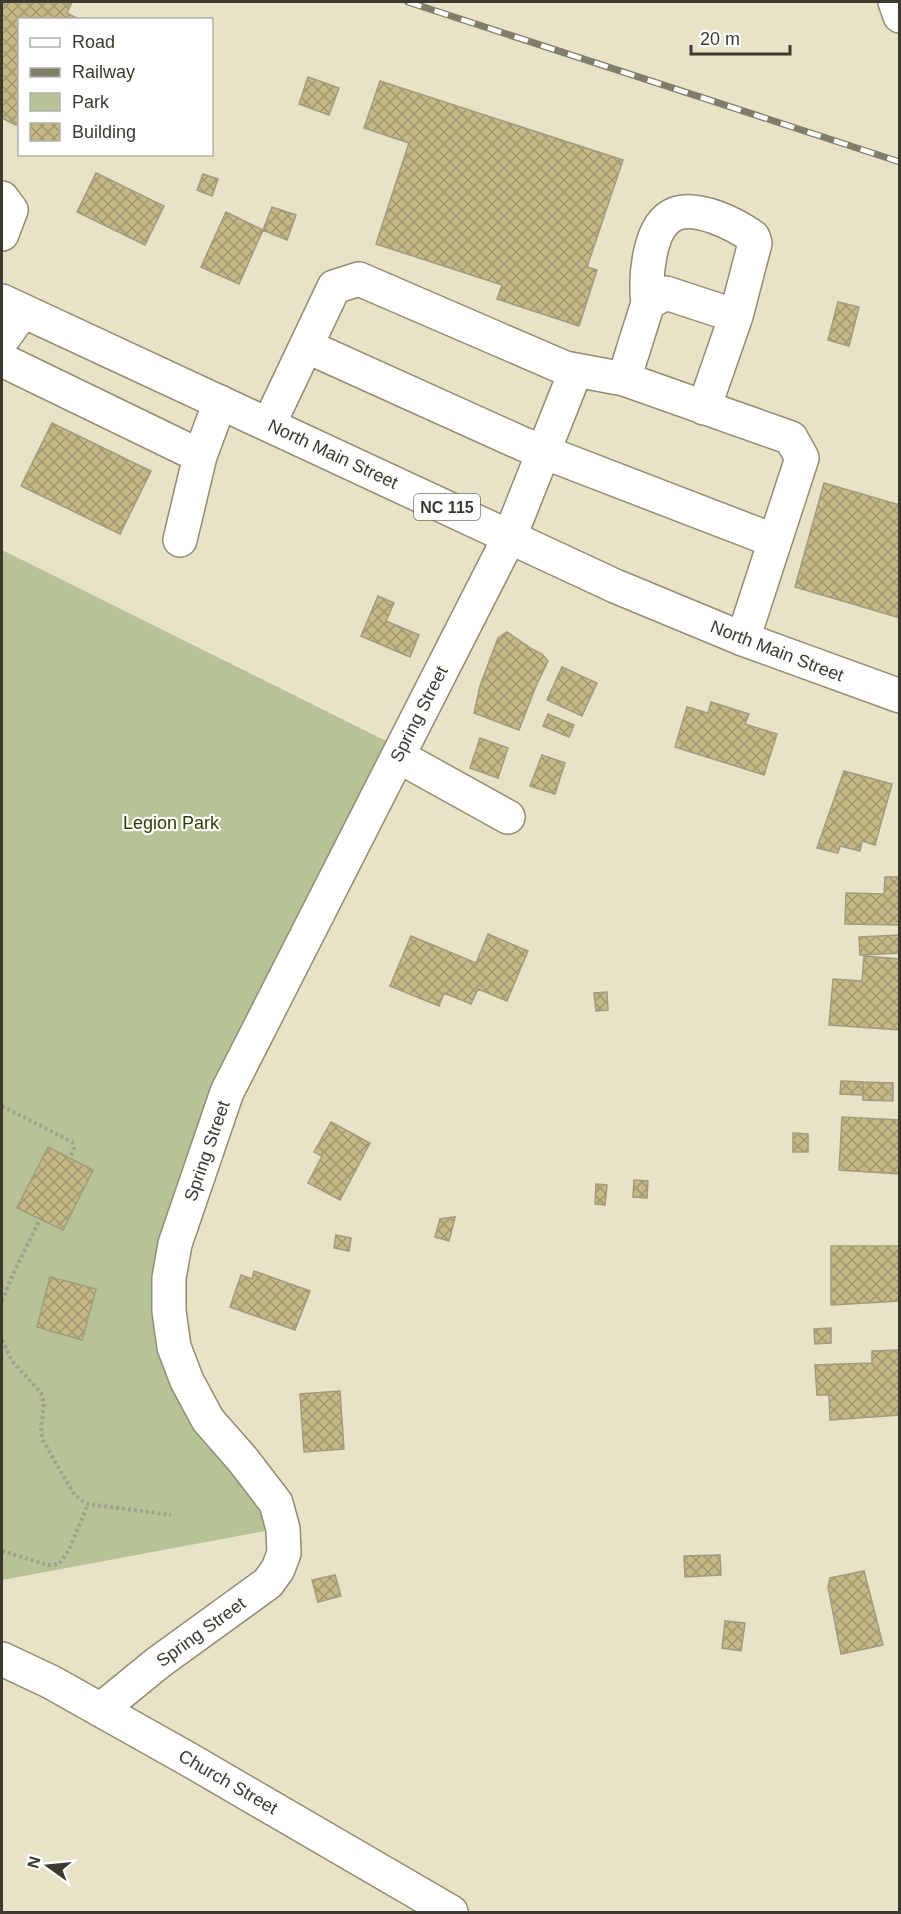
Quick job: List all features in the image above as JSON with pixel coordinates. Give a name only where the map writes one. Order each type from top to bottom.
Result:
[{"type":"street","points":[[896,2],[900,16]]},
{"type":"street","points":[[2,198],[11,210],[2,234]]},
{"type":"street","points":[[624,379],[648,303],[645,283],[655,239],[667,219],[676,213],[688,212],[726,221],[753,237],[755,243],[736,316],[705,408]]},
{"type":"street","points":[[269,424],[334,287],[359,279],[566,368],[624,379],[791,438],[802,458],[743,639]]},
{"type":"street","points":[[648,303],[666,294],[736,316]]},
{"type":"street","points":[[2,340],[12,306]]},
{"type":"street","name":"North Main Street","points":[[12,306],[615,586],[743,639],[900,696]]},
{"type":"street","points":[[306,346],[543,452],[775,541]]},
{"type":"street","points":[[2,360],[200,456]]},
{"type":"street","name":"Spring Street","points":[[100,1710],[159,1662],[268,1583],[278,1569],[284,1553],[283,1529],[276,1503],[208,1420],[187,1381],[174,1347],[169,1311],[169,1278],[175,1244],[227,1092],[510,536],[576,370]]},
{"type":"street","points":[[180,540],[200,456],[220,402]]},
{"type":"street","points":[[398,756],[508,817]]},
{"type":"street","name":"Church Street","points":[[2,1659],[51,1682],[452,1912]]},
{"type":"path","points":[[2,1106],[72,1142],[74,1148],[70,1158]]},
{"type":"path","points":[[2,1301],[40,1219]]},
{"type":"path","points":[[2,1340],[12,1361],[41,1393],[44,1402],[41,1431],[43,1440],[75,1495],[88,1504],[171,1515]]},
{"type":"path","points":[[2,1551],[48,1565],[59,1564],[69,1550],[88,1504]]},
{"type":"green space","name":"Legion Park","points":[[2,550],[398,747],[268,1003],[167,1313],[281,1528],[2,1580]]},
{"type":"building","points":[[2,2],[72,2],[67,13],[76,18],[18,18],[18,123],[16,125],[2,118]]},
{"type":"building","points":[[308,77],[339,88],[329,115],[299,104]]},
{"type":"building","points":[[380,81],[623,160],[587,267],[597,270],[579,326],[497,299],[502,285],[376,244],[409,143],[364,128]]},
{"type":"building","points":[[96,173],[164,206],[145,245],[77,212]]},
{"type":"building","points":[[203,174],[218,179],[212,196],[197,190]]},
{"type":"building","points":[[272,207],[296,215],[287,240],[263,230]]},
{"type":"building","points":[[226,212],[263,230],[239,284],[201,267]]},
{"type":"building","points":[[838,302],[859,307],[849,346],[828,340]]},
{"type":"building","points":[[52,423],[151,471],[120,534],[21,486]]},
{"type":"building","points":[[824,483],[900,505],[900,618],[795,587]]},
{"type":"building","points":[[378,596],[394,603],[386,621],[419,635],[410,657],[361,636]]},
{"type":"building","points":[[507,632],[542,654],[548,661],[519,730],[474,713],[480,686],[498,638]]},
{"type":"building","points":[[562,667],[597,683],[582,716],[547,700]]},
{"type":"building","points":[[711,702],[749,714],[745,724],[777,734],[764,775],[675,747],[687,707],[708,713]]},
{"type":"building","points":[[548,714],[574,725],[569,737],[543,726]]},
{"type":"building","points":[[480,738],[508,748],[498,778],[470,768]]},
{"type":"building","points":[[542,755],[565,763],[555,794],[530,786]]},
{"type":"building","points":[[844,771],[892,784],[875,845],[862,841],[860,851],[840,846],[838,853],[817,848]]},
{"type":"building","points":[[885,877],[900,877],[900,925],[845,924],[846,893],[884,894]]},
{"type":"building","points":[[488,934],[528,951],[507,1001],[478,989],[471,1004],[444,993],[439,1006],[390,986],[411,936],[476,963]]},
{"type":"building","points":[[900,935],[900,953],[860,955],[859,937]]},
{"type":"building","points":[[864,956],[900,959],[900,1030],[829,1025],[833,979],[862,981]]},
{"type":"building","points":[[607,992],[608,1010],[596,1011],[594,993]]},
{"type":"building","points":[[841,1081],[863,1082],[863,1095],[840,1094]]},
{"type":"building","points":[[863,1082],[893,1083],[893,1101],[863,1100]]},
{"type":"building","points":[[842,1117],[900,1120],[900,1174],[839,1170]]},
{"type":"building","points":[[331,1122],[370,1143],[340,1200],[308,1183],[322,1156],[314,1152]]},
{"type":"building","points":[[793,1133],[808,1134],[808,1152],[793,1152]]},
{"type":"building","points":[[48,1147],[93,1170],[63,1230],[17,1208]]},
{"type":"building","points":[[634,1180],[648,1181],[647,1198],[633,1197]]},
{"type":"building","points":[[596,1184],[607,1185],[605,1205],[595,1204]]},
{"type":"building","points":[[455,1217],[449,1241],[435,1237],[440,1219]]},
{"type":"building","points":[[336,1235],[351,1238],[349,1251],[334,1248]]},
{"type":"building","points":[[831,1246],[900,1246],[900,1301],[831,1305]]},
{"type":"building","points":[[254,1271],[310,1291],[295,1330],[230,1307],[241,1275],[252,1279]]},
{"type":"building","points":[[50,1277],[96,1289],[82,1340],[37,1327]]},
{"type":"building","points":[[831,1328],[831,1343],[815,1344],[814,1329]]},
{"type":"building","points":[[900,1350],[900,1415],[830,1420],[829,1395],[817,1395],[815,1365],[872,1363],[872,1351]]},
{"type":"building","points":[[340,1391],[344,1449],[304,1452],[300,1394]]},
{"type":"building","points":[[720,1555],[721,1575],[685,1577],[684,1556]]},
{"type":"building","points":[[864,1571],[883,1645],[841,1654],[828,1587],[830,1578]]},
{"type":"building","points":[[335,1575],[341,1596],[318,1602],[312,1580]]},
{"type":"building","points":[[725,1621],[745,1623],[741,1651],[722,1648]]},
{"type":"railway","points":[[408,2],[900,162]]}]
